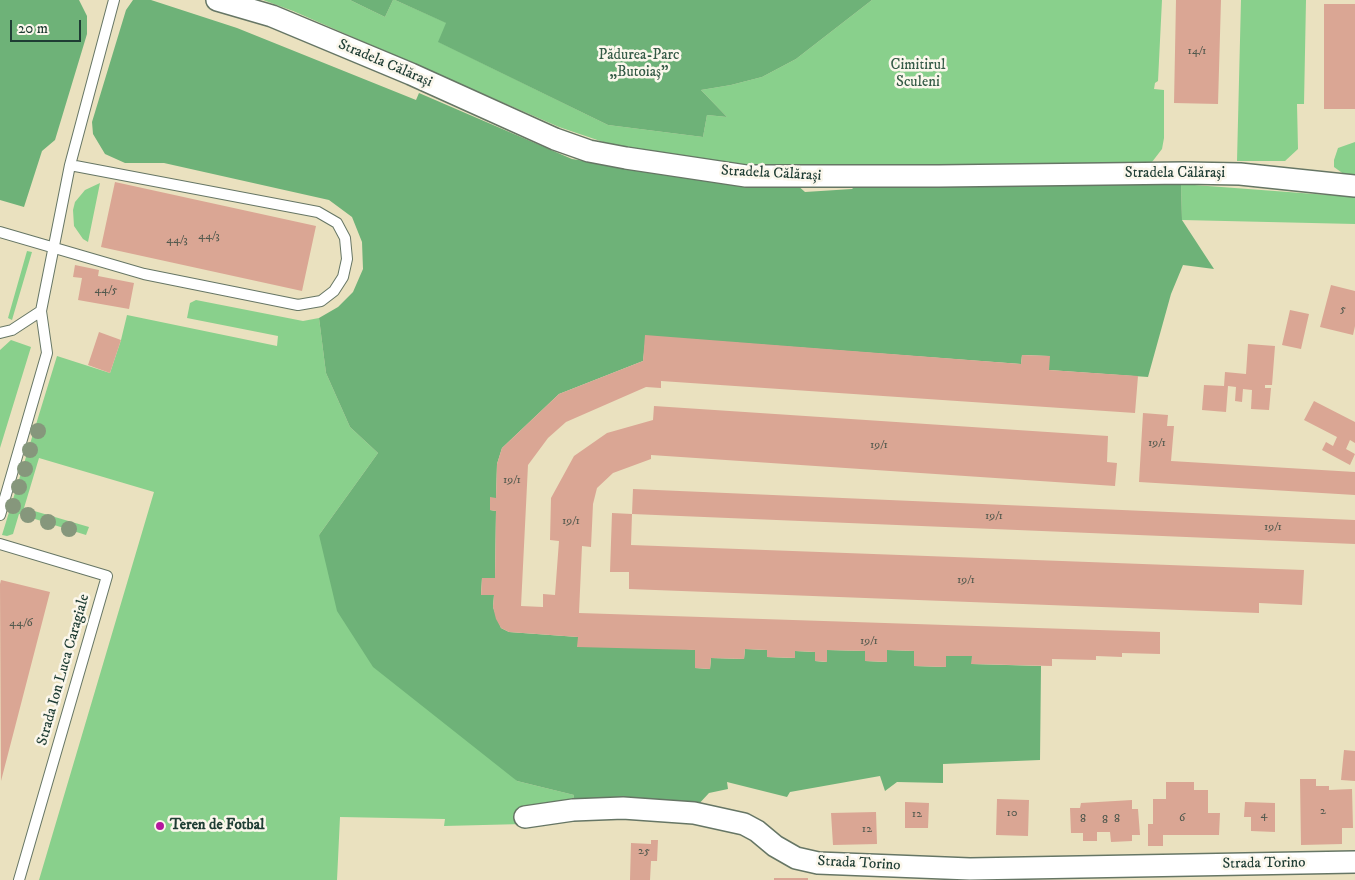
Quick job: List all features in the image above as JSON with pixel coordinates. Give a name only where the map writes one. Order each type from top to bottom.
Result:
[{"type":"street","name":"Stradela Călărași","points":[[217,0],[272,16],[411,74],[556,140],[589,151],[626,158],[746,176],[1185,173],[1240,174],[1355,186]]},
{"type":"street","name":"Strada Torino","points":[[526,817],[573,810],[623,808],[694,813],[744,824],[796,858],[818,863],[970,870],[1355,862]]},
{"type":"lane","points":[[0,515],[47,353],[41,311],[53,247],[70,165],[114,0]]},
{"type":"lane","points":[[0,232],[144,274],[298,305],[321,301],[334,291],[343,277],[348,259],[345,238],[336,223],[318,212],[70,165]]},
{"type":"lane","points":[[0,333],[12,330],[41,311]]},
{"type":"lane","name":"Strada Ion Luca Caragiale","points":[[0,544],[107,576],[19,880]]},
{"type":"green space","points":[[0,0],[79,0],[87,16],[87,34],[55,140],[42,151],[24,207],[0,200]]},
{"type":"green space","points":[[133,0],[151,0],[237,28],[416,100],[419,93],[572,159],[695,178],[796,184],[805,192],[852,189],[857,184],[1181,184],[1182,220],[1214,269],[1183,265],[1171,294],[1148,377],[1049,370],[1049,356],[1022,355],[1021,364],[646,336],[643,361],[559,394],[502,448],[497,464],[496,498],[490,498],[490,510],[496,511],[495,578],[482,578],[481,595],[494,595],[493,607],[501,628],[509,632],[578,637],[695,650],[695,668],[710,669],[711,658],[744,659],[745,649],[767,650],[767,657],[794,658],[795,651],[815,652],[815,661],[826,662],[827,650],[865,651],[865,661],[887,662],[887,650],[914,651],[914,666],[946,667],[946,656],[972,656],[972,664],[1041,666],[1040,760],[943,764],[943,783],[897,782],[885,791],[880,776],[790,792],[787,797],[727,782],[728,789],[709,793],[696,807],[573,801],[574,795],[517,781],[373,667],[337,611],[319,535],[378,453],[350,427],[326,373],[319,318],[338,307],[353,292],[363,269],[362,242],[352,217],[329,200],[164,163],[125,163],[105,154],[93,134],[92,122],[126,10]]},
{"type":"green space","name":"Cimitirul Sculeni","points":[[263,0],[350,0],[385,17],[393,0],[395,0],[447,23],[439,42],[608,125],[703,137],[707,115],[727,117],[701,90],[762,77],[796,59],[872,0],[1162,0],[1158,81],[1155,83],[1154,89],[1164,90],[1164,138],[1162,149],[1152,162],[1145,165],[742,166],[684,160],[612,145],[559,127],[293,11]]},
{"type":"green space","points":[[350,0],[393,0],[385,17]]},
{"type":"green space","name":"Pădurea-Parc „Butoiaș”","points":[[395,0],[872,0],[796,59],[762,77],[701,90],[727,117],[707,115],[703,137],[608,125],[438,42],[446,23]]},
{"type":"green space","points":[[1241,0],[1306,0],[1304,104],[1297,104],[1298,149],[1285,161],[1237,161]]},
{"type":"green space","points":[[1355,142],[1355,177],[1345,175],[1334,167],[1334,160],[1338,148]]},
{"type":"green space","points":[[100,183],[88,242],[83,239],[74,226],[73,210],[75,202],[85,190]]},
{"type":"green space","points":[[1181,184],[1355,197],[1355,224],[1182,220]]},
{"type":"green space","points":[[27,251],[32,252],[12,320],[8,318]]},
{"type":"green space","points":[[196,300],[303,321],[319,318],[326,373],[350,427],[378,453],[319,535],[517,781],[574,795],[573,801],[523,824],[444,826],[445,819],[340,817],[337,880],[39,880],[154,492],[39,458],[24,508],[89,527],[86,535],[19,514],[13,534],[2,535],[57,356],[110,373],[127,315],[277,346],[278,336],[187,318],[190,303]]},
{"type":"green space","points":[[11,340],[31,347],[0,448],[0,350]]},
{"type":"building","points":[[1176,0],[1221,0],[1218,104],[1174,103]]},
{"type":"building","points":[[1324,4],[1355,4],[1355,109],[1324,109]]},
{"type":"building","points":[[115,182],[316,226],[302,291],[101,247]]},
{"type":"building","points":[[75,265],[99,270],[98,276],[134,283],[129,309],[78,300],[82,278],[73,277]]},
{"type":"building","points":[[1331,285],[1355,291],[1355,326],[1353,335],[1320,327]]},
{"type":"building","points":[[1290,310],[1309,314],[1301,349],[1282,345]]},
{"type":"building","points":[[99,332],[121,340],[110,373],[88,365]]},
{"type":"building","points":[[645,335],[1021,364],[1022,355],[1050,356],[1049,370],[1138,376],[1135,413],[661,381],[661,388],[646,387],[566,422],[548,438],[528,465],[521,606],[543,607],[543,594],[555,595],[559,541],[550,540],[551,498],[574,456],[607,433],[653,420],[654,406],[1108,436],[1107,462],[1117,463],[1115,486],[651,455],[651,459],[613,473],[597,488],[593,504],[591,547],[582,546],[579,613],[1160,632],[1160,654],[1122,653],[1122,657],[1096,656],[1096,660],[1052,659],[1052,666],[971,664],[972,656],[946,656],[946,667],[914,666],[914,651],[887,650],[887,662],[865,661],[865,651],[827,650],[827,662],[815,661],[815,652],[795,651],[795,658],[767,657],[767,650],[745,649],[744,659],[711,658],[710,669],[695,668],[695,650],[577,647],[578,637],[509,632],[501,628],[493,607],[494,595],[481,595],[482,578],[495,578],[496,511],[490,510],[490,497],[496,498],[497,464],[502,448],[559,394],[643,361]]},
{"type":"building","points":[[1248,344],[1275,346],[1272,385],[1265,385],[1265,388],[1271,388],[1269,410],[1251,409],[1252,390],[1243,389],[1242,402],[1235,401],[1236,387],[1228,386],[1226,412],[1202,410],[1204,385],[1224,386],[1225,372],[1246,374]]},
{"type":"building","points":[[1314,401],[1355,422],[1355,443],[1350,440],[1346,449],[1355,454],[1350,465],[1322,450],[1326,442],[1333,446],[1337,437],[1304,420]]},
{"type":"building","points":[[1143,413],[1168,415],[1167,426],[1174,426],[1171,461],[1355,472],[1355,495],[1139,482]]},
{"type":"building","points":[[633,489],[1355,520],[1355,544],[632,514]]},
{"type":"building","points":[[612,513],[632,514],[631,545],[1304,570],[1302,605],[1259,603],[1259,613],[629,589],[629,572],[610,572]]},
{"type":"building","points":[[1,580],[50,592],[1,781],[0,584]]},
{"type":"building","points":[[1344,750],[1355,751],[1355,781],[1341,780]]},
{"type":"building","points":[[1300,779],[1316,779],[1316,786],[1329,786],[1329,790],[1352,789],[1353,828],[1342,828],[1342,844],[1301,845]]},
{"type":"building","points":[[1166,782],[1194,782],[1194,790],[1208,790],[1208,813],[1220,813],[1219,835],[1163,835],[1163,846],[1148,846],[1148,824],[1153,824],[1153,799],[1166,799]]},
{"type":"building","points":[[997,799],[1029,800],[1028,836],[996,835]]},
{"type":"building","points":[[1132,800],[1132,809],[1138,809],[1140,835],[1132,835],[1132,841],[1111,842],[1110,832],[1097,832],[1097,841],[1083,841],[1083,833],[1071,833],[1070,808],[1080,808],[1081,803]]},
{"type":"building","points":[[905,802],[929,803],[928,828],[905,828]]},
{"type":"building","points":[[1245,802],[1275,803],[1275,832],[1251,831],[1251,817],[1244,817]]},
{"type":"building","points":[[876,812],[877,844],[833,845],[831,813]]},
{"type":"building","points":[[651,840],[658,840],[657,861],[651,861],[650,880],[630,880],[631,843],[651,844]]},
{"type":"building","points":[[774,878],[808,878],[808,880],[774,880]]},
{"type":"place","name":"Teren de Fotbal","points":[[160,826]]}]
